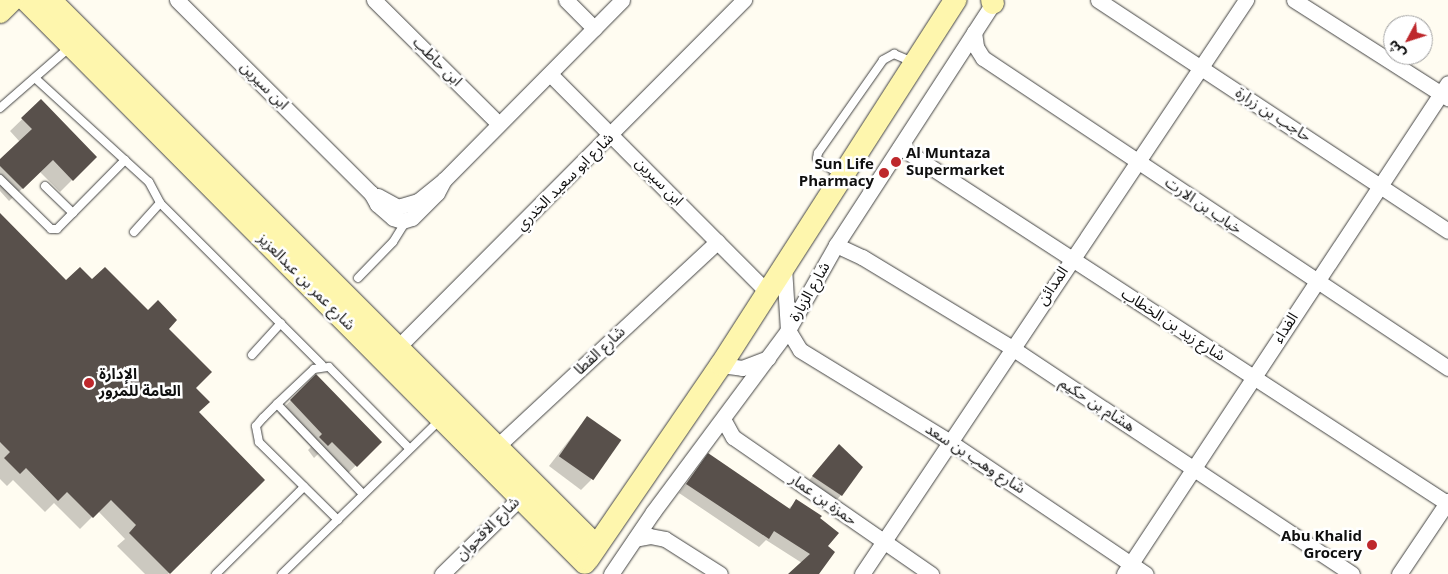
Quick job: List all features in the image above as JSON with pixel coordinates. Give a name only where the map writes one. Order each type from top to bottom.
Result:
[{"type":"street","points":[[0,12],[12,0]]},
{"type":"street","name":"شارع عمر بن عبدالعزيز","points":[[26,0],[71,46],[391,354]]},
{"type":"street","name":"شارع عمر بن عبدالعزيز","points":[[50,0],[391,354],[527,491],[587,561]]},
{"type":"street","name":"ابن سيرين","points":[[177,0],[371,193],[389,216],[407,220],[432,198],[444,180]]},
{"type":"street","name":"ابن حاطب","points":[[374,0],[499,124]]},
{"type":"street","points":[[566,0],[594,28]]},
{"type":"street","name":"ابن سيرين","points":[[371,193],[393,206],[403,208],[413,205],[444,180],[622,0]]},
{"type":"street","name":"شارع ابو سعيد الخدري","points":[[391,354],[612,135],[744,0]]},
{"type":"street","points":[[587,561],[721,365],[766,291],[955,0]]},
{"type":"street","name":"حاجب بن زرارة","points":[[1098,0],[1448,231]]},
{"type":"street","name":"المدائن","points":[[862,574],[1198,66],[1246,0]]},
{"type":"street","points":[[1294,0],[1446,91]]},
{"type":"street","name":"شارع الزبارة","points":[[611,574],[653,512],[788,330],[836,245],[993,1]]},
{"type":"street","name":"خباب بن الارت","points":[[974,32],[976,47],[983,58],[1136,162],[1448,368]]},
{"type":"street","name":"ابن سيرين","points":[[550,74],[766,291]]},
{"type":"street","name":"الفداء","points":[[1127,569],[1380,186],[1446,91]]},
{"type":"street","name":"شارع زيد بن الخطاب","points":[[900,147],[1447,502]]},
{"type":"street","name":"شارع القطا","points":[[490,453],[717,242]]},
{"type":"street","name":"هشام بن حكيم","points":[[836,245],[862,257],[1012,348],[1352,574]]},
{"type":"street","name":"شارع وهب بن سعد","points":[[784,265],[788,330],[800,350],[950,442],[1127,569],[1146,574]]},
{"type":"street","points":[[721,365],[742,368],[784,351],[800,350]]},
{"type":"street","name":"حمزة بن عمار","points":[[723,419],[733,437],[931,574]]},
{"type":"street","name":"شارع الاقحوان","points":[[442,574],[527,491]]},
{"type":"street","points":[[1399,574],[1447,502]]},
{"type":"street","points":[[653,512],[665,539]]},
{"type":"street","points":[[635,539],[650,536],[665,539],[720,574]]},
{"type":"lane","points":[[0,108],[71,46]]},
{"type":"lane","points":[[842,176],[821,164],[817,158],[818,153],[882,60],[894,54],[915,63]]},
{"type":"lane","points":[[35,78],[149,182],[160,203],[322,365],[336,372],[409,448]]},
{"type":"lane","points":[[0,180],[51,228],[57,229],[125,160]]},
{"type":"lane","points":[[45,186],[74,213]]},
{"type":"lane","points":[[134,232],[160,203]]},
{"type":"lane","points":[[358,278],[393,242],[407,220]]},
{"type":"lane","points":[[252,355],[281,323]]},
{"type":"lane","points":[[322,365],[277,404],[256,426],[256,437],[338,520]]},
{"type":"lane","points":[[277,404],[363,494]]},
{"type":"lane","points":[[282,574],[409,448],[449,413]]},
{"type":"lane","points":[[216,574],[304,487]]},
{"type":"building","points":[[41,99],[97,157],[73,181],[53,160],[23,189],[0,166],[0,159],[32,129],[21,118]]},
{"type":"building","points":[[0,213],[66,280],[80,267],[92,279],[105,267],[148,310],[158,300],[177,320],[169,329],[212,372],[196,388],[210,402],[199,412],[265,480],[170,574],[129,533],[136,525],[111,500],[93,518],[67,492],[58,501],[26,468],[20,474],[4,458],[10,452],[0,442]]},
{"type":"building","points":[[316,374],[382,442],[357,467],[332,442],[328,446],[319,437],[322,434],[290,400]]},
{"type":"building","points":[[587,416],[621,440],[593,480],[559,456]]},
{"type":"building","points":[[839,444],[863,467],[842,496],[812,476]]},
{"type":"building","points":[[708,453],[790,509],[796,499],[822,516],[820,518],[839,533],[828,546],[835,552],[819,574],[788,574],[810,554],[774,531],[769,539],[686,484]]},
{"type":"place","name":"Al Muntaza Supermarket","points":[[896,162]]},
{"type":"place","name":"Sun Life Pharmacy","points":[[884,173]]},
{"type":"place","name":"الإدارة العامة للمرور","points":[[89,383]]},
{"type":"place","name":"Abu Khalid Grocery","points":[[1372,545]]}]
